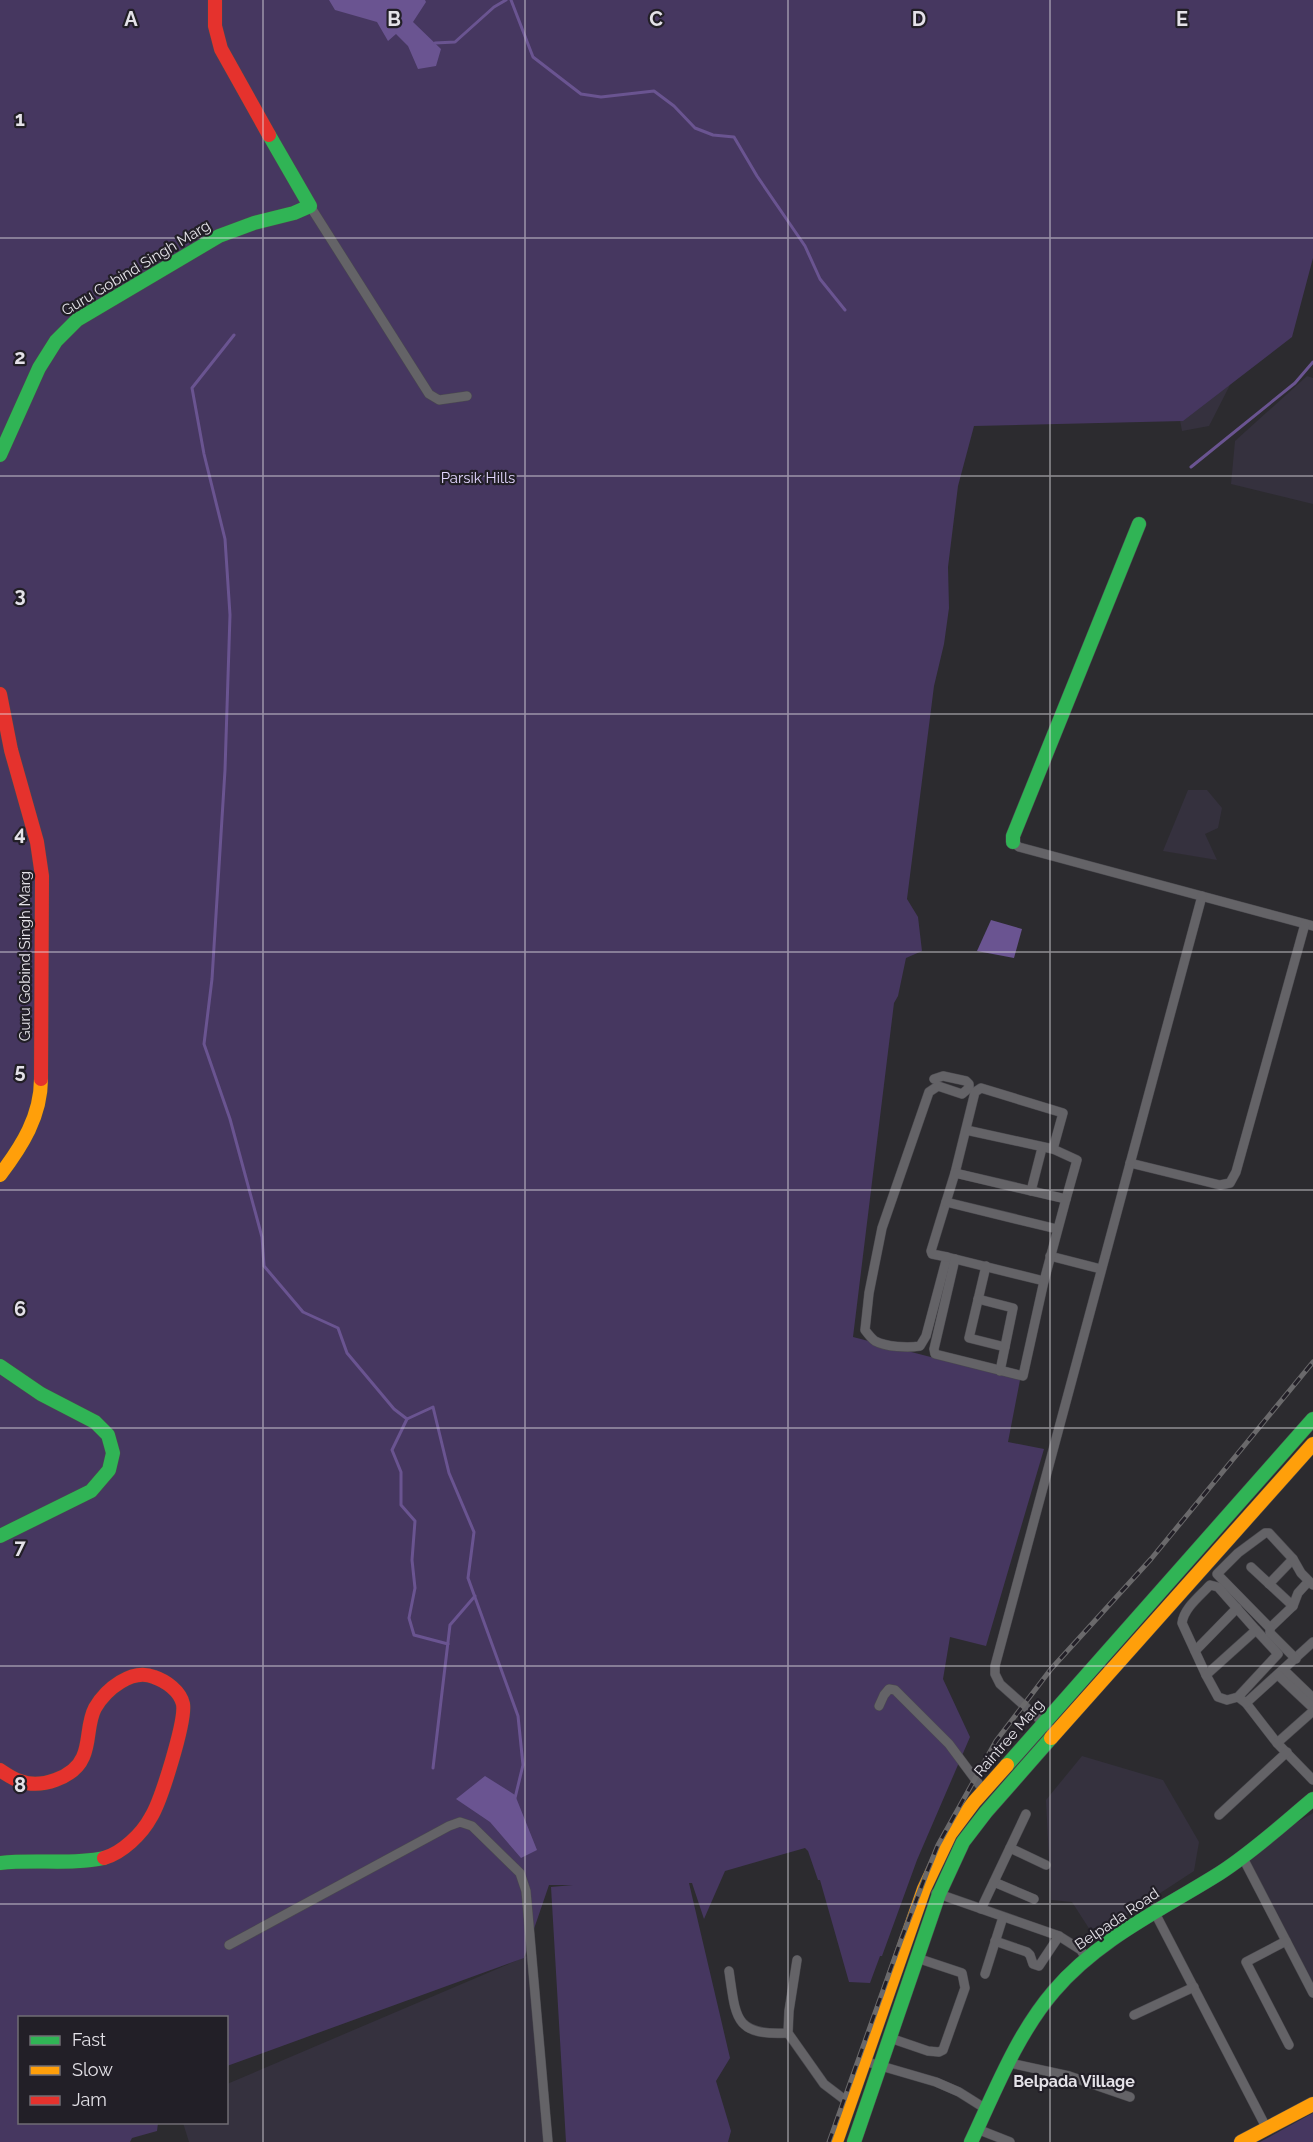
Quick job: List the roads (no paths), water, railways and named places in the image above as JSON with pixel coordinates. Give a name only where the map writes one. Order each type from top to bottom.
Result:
[{"type":"street","points":[[216,0],[215,26],[221,49],[244,92],[310,206],[429,394],[439,400],[467,396]]},
{"type":"street","name":"Guru Gobind Singh Marg","points":[[0,455],[39,368],[56,341],[77,320],[212,239],[310,206]]},
{"type":"street","points":[[1130,1163],[1220,1185],[1230,1183],[1236,1172],[1309,925],[1018,847],[1013,842],[1013,836],[1140,524]]},
{"type":"street","name":"Guru Gobind Singh Marg","points":[[0,694],[11,750],[37,842],[42,876],[41,1097],[38,1113],[24,1142],[0,1175]]},
{"type":"street","points":[[1055,1733],[1000,1684],[997,1680],[995,1666],[1202,896]]},
{"type":"street","points":[[934,1079],[939,1076],[955,1078],[966,1081],[969,1088],[962,1094],[938,1086],[929,1092],[880,1238],[868,1293],[865,1330],[872,1340],[887,1344],[920,1346],[926,1336],[951,1258]]},
{"type":"street","points":[[1044,1281],[932,1254],[931,1251],[955,1173],[975,1092],[981,1088],[1063,1113],[1053,1149]]},
{"type":"street","points":[[951,1258],[934,1349],[935,1354],[1023,1376],[1050,1256],[1077,1160],[1053,1149],[966,1130]]},
{"type":"street","points":[[1031,1191],[1042,1148]]},
{"type":"street","points":[[955,1173],[1066,1199]]},
{"type":"street","points":[[945,1202],[1057,1229]]},
{"type":"street","points":[[1050,1256],[1101,1269]]},
{"type":"street","points":[[986,1266],[969,1338],[1005,1347]]},
{"type":"street","points":[[978,1299],[1013,1308],[1000,1371]]},
{"type":"street","points":[[0,1366],[45,1396],[102,1428],[113,1449],[108,1474],[102,1483],[91,1491],[0,1536]]},
{"type":"street","name":"Raintree Marg","points":[[836,2142],[924,1888],[950,1834],[1043,1723],[1313,1419]]},
{"type":"street","name":"Raintree Marg","points":[[854,2142],[939,1894],[963,1842],[1055,1733],[1313,1444]]},
{"type":"street","points":[[1270,1628],[1293,1606],[1298,1593],[1311,1583],[1293,1559],[1269,1533],[1265,1533],[1238,1553],[1217,1574],[1270,1628],[1270,1633],[1296,1659]]},
{"type":"street","points":[[1269,1584],[1293,1559]]},
{"type":"street","points":[[1251,1567],[1293,1606]]},
{"type":"street","points":[[1282,1747],[1313,1709],[1283,1671],[1276,1656],[1277,1653],[1218,1587],[1210,1585],[1185,1612],[1182,1623],[1206,1675],[1218,1697],[1227,1700],[1242,1700],[1283,1671],[1312,1646]]},
{"type":"street","points":[[1195,1651],[1237,1608]]},
{"type":"street","points":[[1206,1675],[1256,1630]]},
{"type":"street","points":[[1242,1700],[1276,1656]]},
{"type":"street","points":[[1283,1671],[1313,1698]]},
{"type":"street","points":[[0,1770],[18,1781],[30,1783],[51,1780],[68,1774],[83,1757],[94,1710],[104,1696],[128,1677],[141,1674],[166,1682],[179,1694],[183,1704],[183,1719],[151,1818],[136,1837],[120,1851],[91,1861],[25,1860],[0,1863]]},
{"type":"street","points":[[879,1706],[889,1689],[895,1690],[948,1744],[984,1791]]},
{"type":"street","points":[[1242,1700],[1313,1780]]},
{"type":"street","points":[[1219,1815],[1290,1738]]},
{"type":"street","name":"Belpada Road","points":[[974,2136],[1037,2012],[1069,1974],[1086,1958],[1243,1858],[1313,1799]]},
{"type":"street","points":[[981,1909],[1026,1814]]},
{"type":"street","points":[[229,1945],[449,1826],[460,1822],[472,1826],[520,1873],[526,1891],[548,2142]]},
{"type":"street","points":[[1010,1848],[1046,1865]]},
{"type":"street","points":[[1243,1858],[1313,1993]]},
{"type":"street","points":[[994,1882],[1034,1899]]},
{"type":"street","points":[[924,1888],[1059,1936],[1072,1944],[1086,1958]]},
{"type":"street","points":[[1155,1913],[1267,2129]]},
{"type":"street","points":[[985,1974],[1003,1917]]},
{"type":"street","points":[[995,1941],[1027,1952],[1033,1964],[1039,1966],[1059,1936]]},
{"type":"street","points":[[1286,1941],[1246,1962],[1289,2045]]},
{"type":"street","points":[[890,2038],[928,2051],[943,2050],[965,1988],[962,1973],[917,1958]]},
{"type":"street","points":[[797,1960],[788,2033],[824,2084],[849,2103]]},
{"type":"street","points":[[729,1971],[732,1995],[744,2026],[755,2032],[788,2033]]},
{"type":"street","points":[[1134,2015],[1194,1988]]},
{"type":"street","points":[[864,2061],[936,2082],[959,2092],[986,2109]]},
{"type":"street","points":[[1010,2063],[1069,2076],[1130,2097]]},
{"type":"street","points":[[1241,2142],[1313,2104]]},
{"type":"street","points":[[974,2136],[1010,2142]]},
{"type":"waterway","points":[[435,43],[455,42],[494,7],[506,0]]},
{"type":"waterway","points":[[511,0],[533,57],[581,94],[601,97],[654,91],[674,106],[695,128],[713,135],[734,137],[757,176],[805,246],[820,279],[845,310]]},
{"type":"waterway","points":[[234,335],[192,388],[204,454],[225,539],[230,615],[225,770],[212,979],[204,1044],[230,1119],[262,1237],[264,1266],[303,1312],[338,1328],[347,1353],[394,1409],[407,1419],[433,1407],[449,1473],[474,1532],[468,1578],[518,1716],[523,1765],[515,1798]]},
{"type":"waterway","points":[[1191,467],[1295,383],[1313,362]]},
{"type":"waterway","points":[[407,1419],[392,1450],[401,1472],[401,1505],[415,1521],[412,1560],[415,1588],[409,1618],[414,1635],[448,1644]]},
{"type":"waterway","points":[[433,1768],[450,1625],[475,1596]]},
{"type":"railway","points":[[829,2142],[901,1940],[938,1845],[996,1741],[1051,1669],[1151,1559],[1313,1362]]},
{"type":"district","name":"Belpada Village","points":[[1074,2081]]},
{"type":"park label","name":"Parsik Hills","points":[[478,478]]}]
